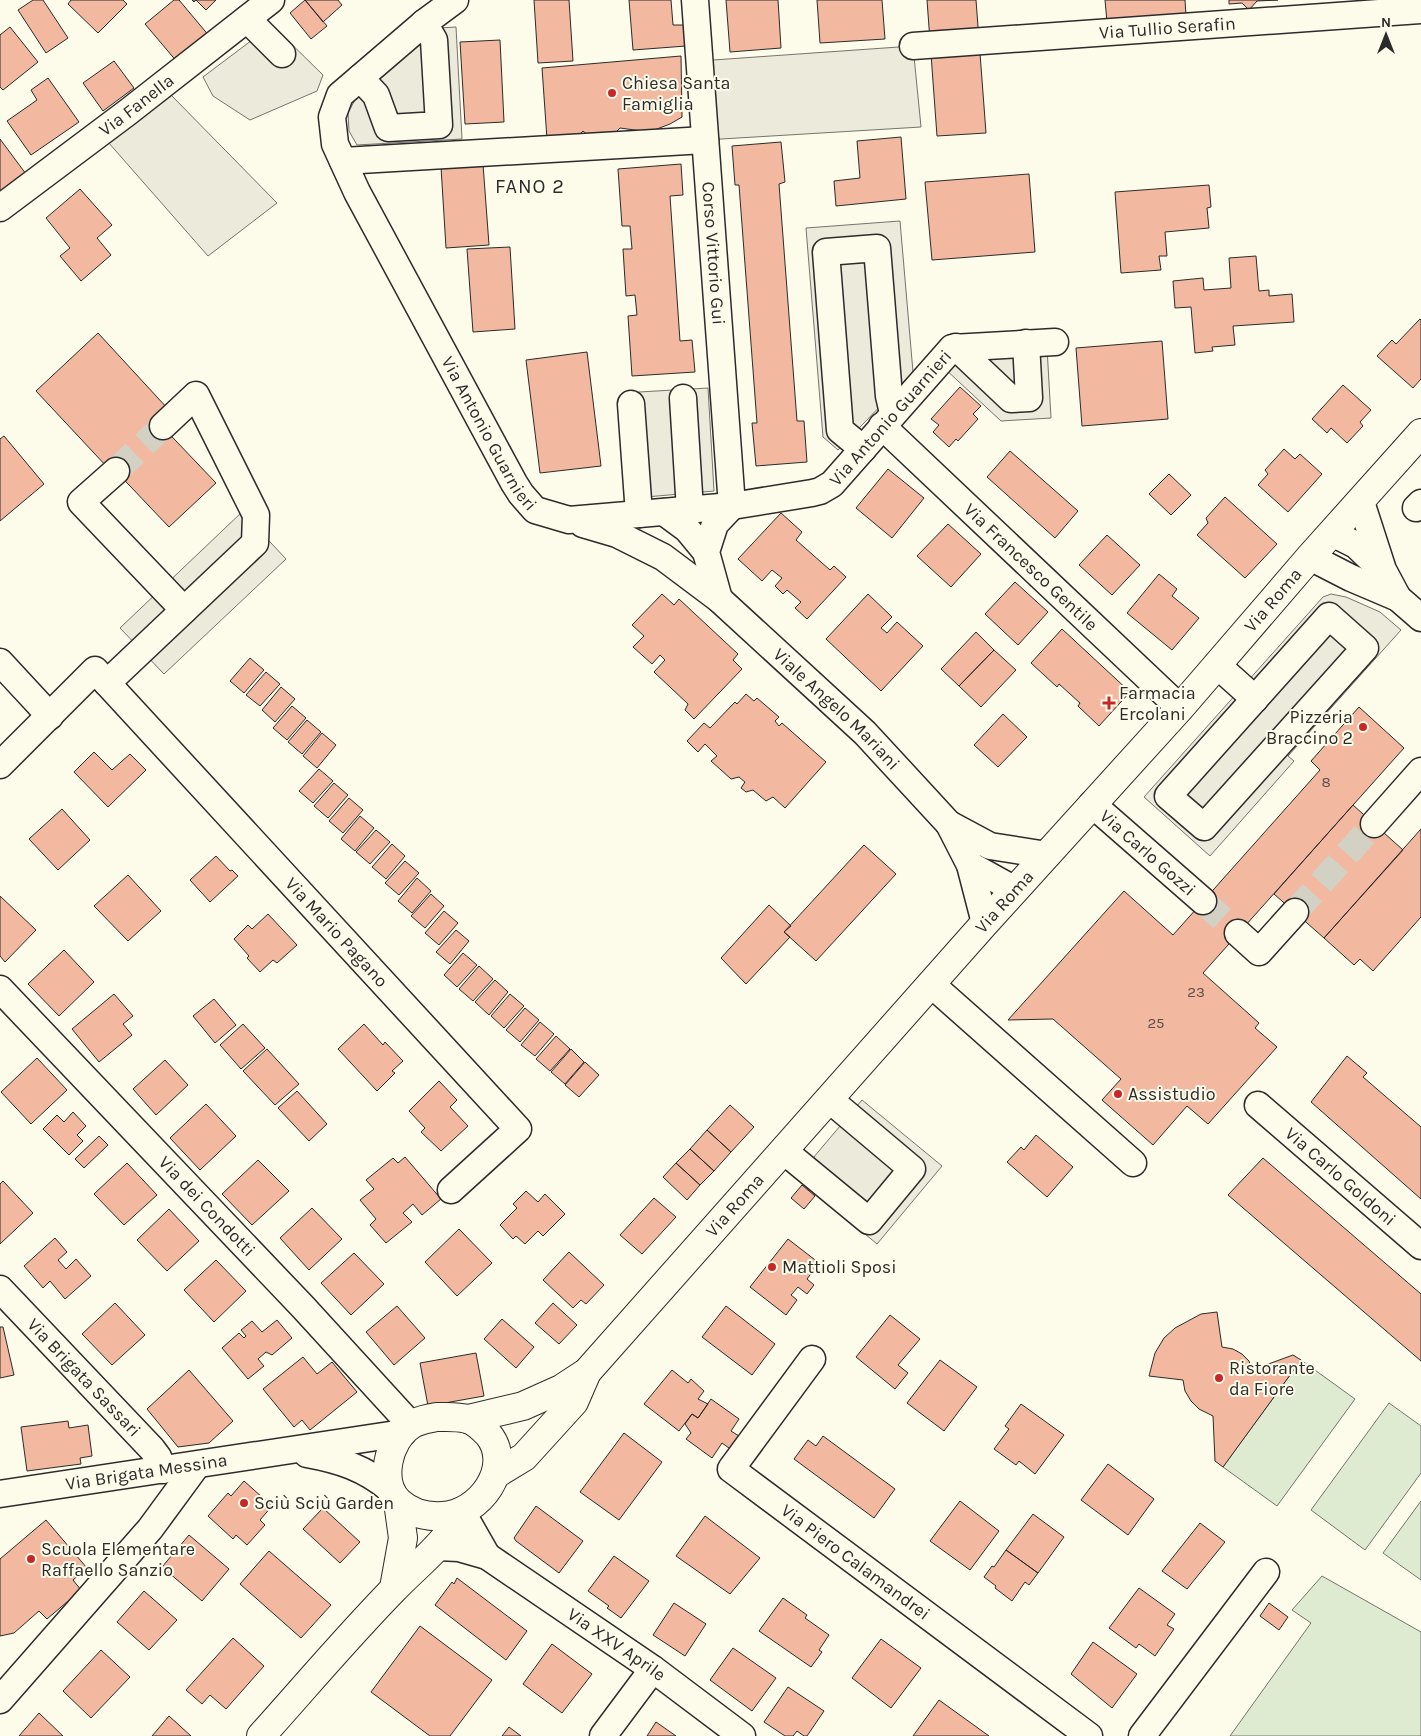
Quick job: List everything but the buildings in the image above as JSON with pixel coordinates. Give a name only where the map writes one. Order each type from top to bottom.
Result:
[{"type":"main road","name":"Via Roma","points":[[468,1419],[530,1404],[561,1389],[587,1372],[985,923],[1180,708],[1310,557],[1421,434]]},
{"type":"main road","name":"Via Roma","points":[[496,1474],[524,1457],[574,1402],[587,1372]]},
{"type":"main road","points":[[394,1588],[403,1538],[395,1496],[388,1474],[389,1457],[394,1444],[407,1429],[436,1417],[468,1419],[482,1427],[493,1441],[498,1457],[496,1474],[489,1488],[478,1500],[462,1512],[444,1516],[428,1516],[412,1511],[395,1496]]},
{"type":"main road","points":[[261,1736],[394,1588],[437,1547],[454,1528],[462,1512]]},
{"type":"street","name":"Via Fanella","points":[[0,208],[128,112],[271,0]]},
{"type":"street","name":"Via Antonio Guarnieri","points":[[455,0],[424,23],[340,96],[332,117],[335,144],[357,192],[521,494],[535,510],[569,520],[732,506],[789,498],[820,491],[832,484],[952,348],[1056,342]]},
{"type":"street","name":"Corso Vittorio Gui","points":[[695,0],[732,506]]},
{"type":"street","name":"Via Tullio Serafin","points":[[913,46],[1421,10]]},
{"type":"street","points":[[247,19],[282,54]]},
{"type":"street","points":[[360,78],[376,95],[388,128],[439,125],[434,40],[424,23]]},
{"type":"street","points":[[343,161],[705,140]]},
{"type":"street","points":[[863,449],[840,430],[826,252],[877,248],[889,396],[888,420]]},
{"type":"street","points":[[956,347],[1011,399],[1029,398],[1026,344]]},
{"type":"street","points":[[0,765],[50,716],[184,610],[255,543],[256,515],[196,395],[163,426]]},
{"type":"street","points":[[683,398],[690,510]]},
{"type":"street","points":[[632,404],[651,513],[663,557]]},
{"type":"street","name":"Via Francesco Gentile","points":[[888,420],[1180,708]]},
{"type":"street","points":[[116,471],[81,502],[184,610]]},
{"type":"street","points":[[1361,502],[1383,570],[1398,598]]},
{"type":"street","points":[[706,552],[714,524],[732,506]]},
{"type":"street","points":[[651,513],[687,529],[706,552],[719,599]]},
{"type":"street","name":"Viale Angelo Mariani","points":[[569,520],[617,534],[663,557],[719,599],[865,733],[949,824],[970,865],[985,923]]},
{"type":"street","points":[[1332,533],[1356,545],[1383,570]]},
{"type":"street","points":[[1310,557],[1351,578],[1398,598],[1421,618]]},
{"type":"street","points":[[1329,616],[1365,648],[1204,828],[1168,796],[1255,699],[1329,616]]},
{"type":"street","points":[[0,662],[50,716]]},
{"type":"street","points":[[1217,665],[1255,699]]},
{"type":"street","name":"Via Mario Pagano","points":[[101,676],[518,1129],[451,1190]]},
{"type":"street","points":[[1374,824],[1421,771]]},
{"type":"street","name":"Via Carlo Gozzi","points":[[1092,804],[1203,901]]},
{"type":"street","name":"Viale Angelo Mariani","points":[[949,824],[990,846],[1047,855]]},
{"type":"street","points":[[990,846],[1015,890]]},
{"type":"street","points":[[970,865],[1015,890]]},
{"type":"street","points":[[1238,933],[1259,952],[1295,912]]},
{"type":"street","points":[[932,984],[1133,1163]]},
{"type":"street","name":"Via dei Condotti","points":[[0,989],[303,1307],[407,1429]]},
{"type":"street","points":[[784,1151],[868,1221],[912,1169],[830,1100]]},
{"type":"street","name":"Via Carlo Goldoni","points":[[1258,1106],[1421,1246]]},
{"type":"street","name":"Via Brigata Sassari","points":[[0,1289],[152,1449],[158,1457],[163,1470]]},
{"type":"street","name":"Via Piero Calamandrei","points":[[812,1359],[731,1469],[1089,1736]]},
{"type":"street","name":"Via Brigata Messina","points":[[0,1494],[291,1450],[407,1429]]},
{"type":"street","name":"Via Brigata Messina","points":[[291,1450],[341,1461],[377,1478],[395,1496]]},
{"type":"street","points":[[0,1700],[150,1529],[197,1465]]},
{"type":"street","name":"Via XXV Aprile","points":[[462,1512],[488,1556]]},
{"type":"street","name":"Via XXV Aprile","points":[[437,1547],[460,1548],[488,1556],[653,1669],[742,1736]]},
{"type":"street","points":[[1142,1736],[1266,1572]]},
{"type":"street","points":[[603,1736],[653,1669]]},
{"type":"green space","points":[[1301,1360],[1355,1399],[1277,1506],[1223,1467]]},
{"type":"green space","points":[[1389,1403],[1421,1426],[1421,1473],[1365,1550],[1311,1510]]},
{"type":"green space","points":[[1421,1501],[1421,1580],[1383,1553]]},
{"type":"green space","points":[[1322,1576],[1421,1632],[1421,1736],[1230,1736],[1311,1623],[1292,1610]]},
{"type":"shaded area","points":[[272,25],[323,75],[317,91],[250,120],[213,96],[203,77]]},
{"type":"shaded area","points":[[456,27],[462,139],[357,145],[349,131],[348,113],[357,96],[439,28]]},
{"type":"shaded area","points":[[913,46],[921,127],[705,140],[699,61]]},
{"type":"shaded area","points":[[171,95],[277,203],[208,256],[108,142]]},
{"type":"shaded area","points":[[900,221],[913,372],[838,450],[823,437],[806,228]]},
{"type":"shaded area","points":[[1046,330],[1051,418],[1001,421],[929,354],[946,336]]},
{"type":"shaded area","points":[[708,388],[714,491],[646,497],[639,392]]},
{"type":"shaded area","points":[[242,512],[286,559],[164,674],[120,628]]},
{"type":"shaded area","points":[[1331,594],[1346,597],[1380,612],[1401,630],[1288,756],[1294,761],[1210,856],[1144,797],[1323,597]]},
{"type":"shaded area","points":[[862,1100],[942,1166],[877,1244],[797,1177]]},
{"type":"tunnel","points":[[116,471],[163,426]]},
{"type":"tunnel","points":[[1295,912],[1374,824]]},
{"type":"tunnel","points":[[1203,901],[1238,933]]},
{"type":"place","name":"Chiesa Santa Famiglia","points":[[612,93]]},
{"type":"place","name":"Farmacia Ercolani","points":[[1109,703]]},
{"type":"place","name":"Pizzeria Braccino 2","points":[[1363,727]]},
{"type":"place","name":"Assistudio","points":[[1118,1094]]},
{"type":"place","name":"Mattioli Sposi","points":[[772,1267]]},
{"type":"place","name":"Ristorante da Fiore","points":[[1219,1378]]},
{"type":"place","name":"Sciù Sciù Garden","points":[[244,1503]]},
{"type":"place","name":"Scuola Elementare Raffaello Sanzio","points":[[31,1559]]},
{"type":"district","name":"FANO 2","points":[[530,186]]}]
